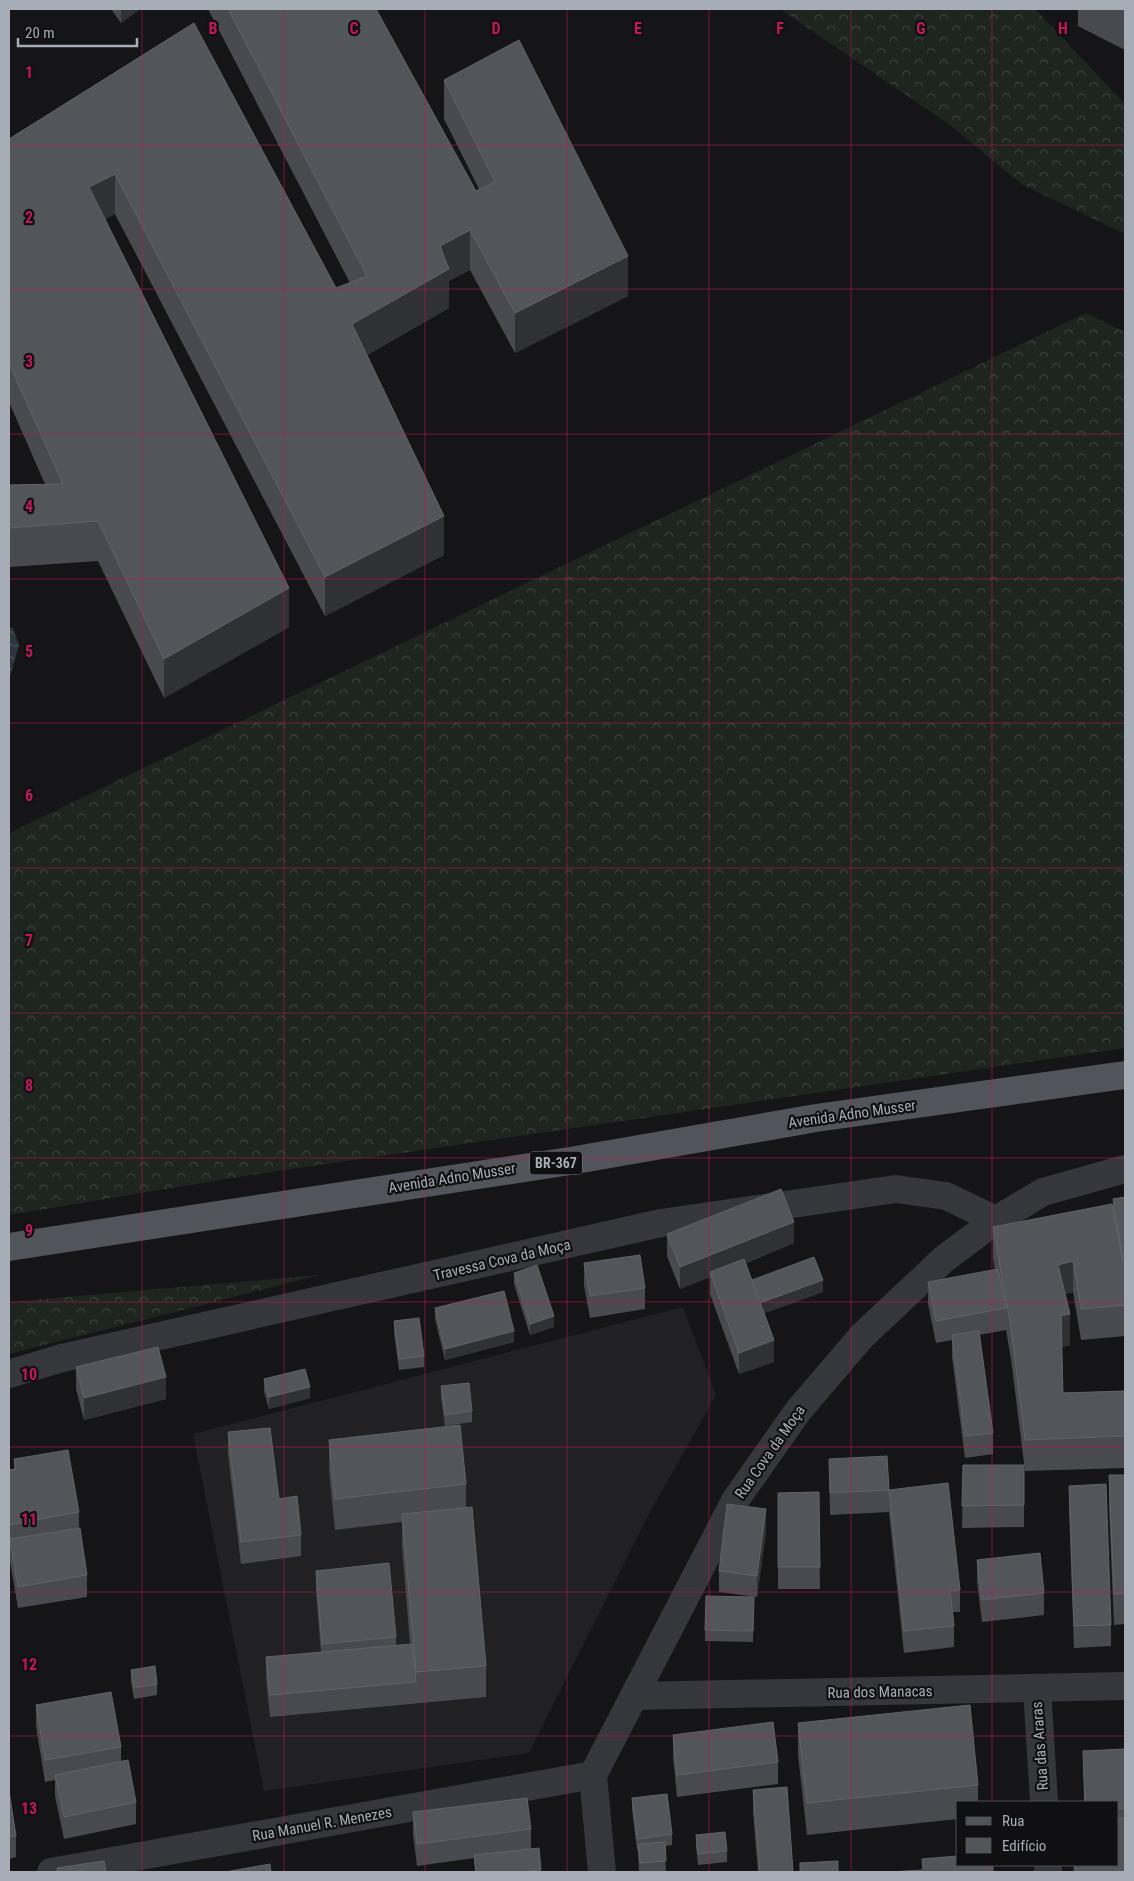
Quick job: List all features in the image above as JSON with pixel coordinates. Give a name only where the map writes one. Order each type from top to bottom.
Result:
[{"type":"main road","name":"Avenida Adno Musser","points":[[9,1247],[570,1160],[816,1118],[1118,1074]]},
{"type":"street","name":"Rua Cova da Moça","points":[[593,1775],[736,1499],[798,1411],[862,1336],[944,1259],[996,1220],[1043,1192],[1125,1169]]},
{"type":"street","name":"Travessa Cova da Moça","points":[[9,1374],[72,1356],[661,1223],[896,1188],[946,1196],[996,1220]]},
{"type":"street","name":"Rua dos Manacas","points":[[635,1696],[1125,1686]]},
{"type":"street","name":"Rua das Araras","points":[[1037,1689],[1044,1801]]},
{"type":"street","name":"Rua Manuel R. Menezes","points":[[51,1872],[593,1775]]},
{"type":"street","points":[[593,1775],[602,1872]]},
{"type":"shaded area","points":[[683,1307],[716,1395],[649,1514],[529,1753],[264,1791],[193,1434]]},
{"type":"green space","points":[[780,9],[1035,9],[1125,104],[1125,234],[1023,185],[950,125]]},
{"type":"green space","points":[[1086,313],[1125,332],[1125,1048],[244,1176],[9,1215],[9,833]]},
{"type":"green space","points":[[320,1275],[9,1354],[9,1302]]},
{"type":"water","points":[[9,627],[13,628],[19,645],[9,680]]},
{"type":"building","points":[[228,9],[376,9],[476,191],[495,182],[444,80],[519,40],[628,256],[515,313],[470,230],[440,246],[449,269],[352,324],[444,516],[325,577],[115,174],[89,187],[289,588],[164,659],[98,521],[9,528],[9,485],[63,484],[9,363],[9,139],[194,23],[336,288],[367,276]]},
{"type":"building","points":[[781,1189],[794,1222],[680,1267],[667,1234]]},
{"type":"building","points":[[1125,1197],[1125,1305],[1081,1309],[1073,1261],[1058,1265],[1070,1314],[1061,1316],[1063,1393],[1125,1391],[1125,1436],[1025,1440],[1011,1328],[993,1227],[1112,1204],[1123,1261],[1113,1199]]},
{"type":"building","points":[[640,1255],[645,1288],[590,1296],[584,1263]]},
{"type":"building","points":[[814,1257],[823,1280],[760,1303],[752,1280]]},
{"type":"building","points":[[744,1259],[774,1340],[739,1353],[710,1272]]},
{"type":"building","points":[[537,1265],[554,1316],[530,1324],[514,1273]]},
{"type":"building","points":[[998,1269],[1006,1308],[936,1321],[928,1282]]},
{"type":"building","points":[[504,1291],[514,1331],[445,1349],[435,1308]]},
{"type":"building","points":[[419,1318],[424,1356],[399,1359],[394,1321]]},
{"type":"building","points":[[979,1331],[993,1433],[965,1436],[952,1335]]},
{"type":"building","points":[[158,1347],[166,1377],[84,1398],[76,1367]]},
{"type":"building","points":[[305,1369],[310,1387],[269,1397],[264,1379]]},
{"type":"building","points":[[469,1383],[472,1411],[445,1415],[441,1386]]},
{"type":"building","points":[[460,1425],[466,1484],[335,1499],[329,1440]]},
{"type":"building","points":[[270,1428],[279,1499],[297,1496],[301,1535],[241,1542],[228,1432]]},
{"type":"building","points":[[68,1450],[79,1512],[9,1525],[9,1470],[16,1469],[14,1459]]},
{"type":"building","points":[[887,1456],[889,1490],[830,1493],[829,1459]]},
{"type":"building","points":[[963,1465],[1024,1465],[1024,1505],[962,1506]]},
{"type":"building","points":[[1109,1475],[1125,1475],[1125,1593],[1114,1594]]},
{"type":"building","points":[[948,1483],[960,1590],[950,1591],[954,1626],[904,1631],[889,1490]]},
{"type":"building","points":[[1106,1484],[1111,1625],[1074,1626],[1069,1486]]},
{"type":"building","points":[[819,1492],[820,1567],[778,1567],[778,1493]]},
{"type":"building","points":[[727,1504],[766,1509],[757,1576],[719,1571]]},
{"type":"building","points":[[472,1507],[486,1666],[416,1672],[402,1514]]},
{"type":"building","points":[[80,1528],[87,1575],[18,1587],[10,1539]]},
{"type":"building","points":[[1040,1553],[1044,1593],[982,1600],[977,1560]]},
{"type":"building","points":[[389,1563],[396,1637],[322,1644],[316,1571]]},
{"type":"building","points":[[706,1596],[754,1597],[753,1631],[705,1630]]},
{"type":"building","points":[[412,1644],[416,1682],[270,1695],[266,1657]]},
{"type":"building","points":[[155,1666],[157,1684],[134,1688],[131,1670]]},
{"type":"building","points":[[111,1692],[121,1747],[45,1760],[36,1705]]},
{"type":"building","points":[[970,1705],[978,1785],[807,1803],[798,1723]]},
{"type":"building","points":[[773,1722],[778,1762],[677,1775],[673,1735]]},
{"type":"building","points":[[1125,1749],[1125,1808],[1119,1809],[1119,1801],[1085,1801],[1083,1751]]},
{"type":"building","points":[[128,1760],[136,1802],[64,1817],[55,1775]]},
{"type":"building","points":[[787,1787],[793,1872],[760,1872],[753,1790]]},
{"type":"building","points":[[9,1791],[16,1836],[9,1837]]},
{"type":"building","points":[[667,1794],[672,1834],[637,1839],[632,1798]]},
{"type":"building","points":[[527,1798],[531,1829],[417,1844],[413,1812]]},
{"type":"building","points":[[1125,1818],[1125,1872],[1076,1872],[1075,1866],[1119,1866],[1119,1819]]},
{"type":"building","points":[[725,1832],[727,1851],[698,1854],[696,1835]]},
{"type":"building","points":[[665,1842],[666,1861],[640,1863],[638,1844]]},
{"type":"building","points":[[539,1848],[541,1870],[476,1872],[474,1855]]},
{"type":"building","points":[[956,1856],[956,1866],[993,1866],[993,1872],[923,1872],[922,1859]]},
{"type":"building","points":[[104,1861],[106,1872],[57,1872],[57,1868]]},
{"type":"building","points":[[838,1861],[838,1872],[800,1872],[800,1863]]},
{"type":"building","points":[[270,1864],[271,1872],[225,1872]]},
{"type":"building","points":[[922,1870],[922,1872],[890,1872]]}]
